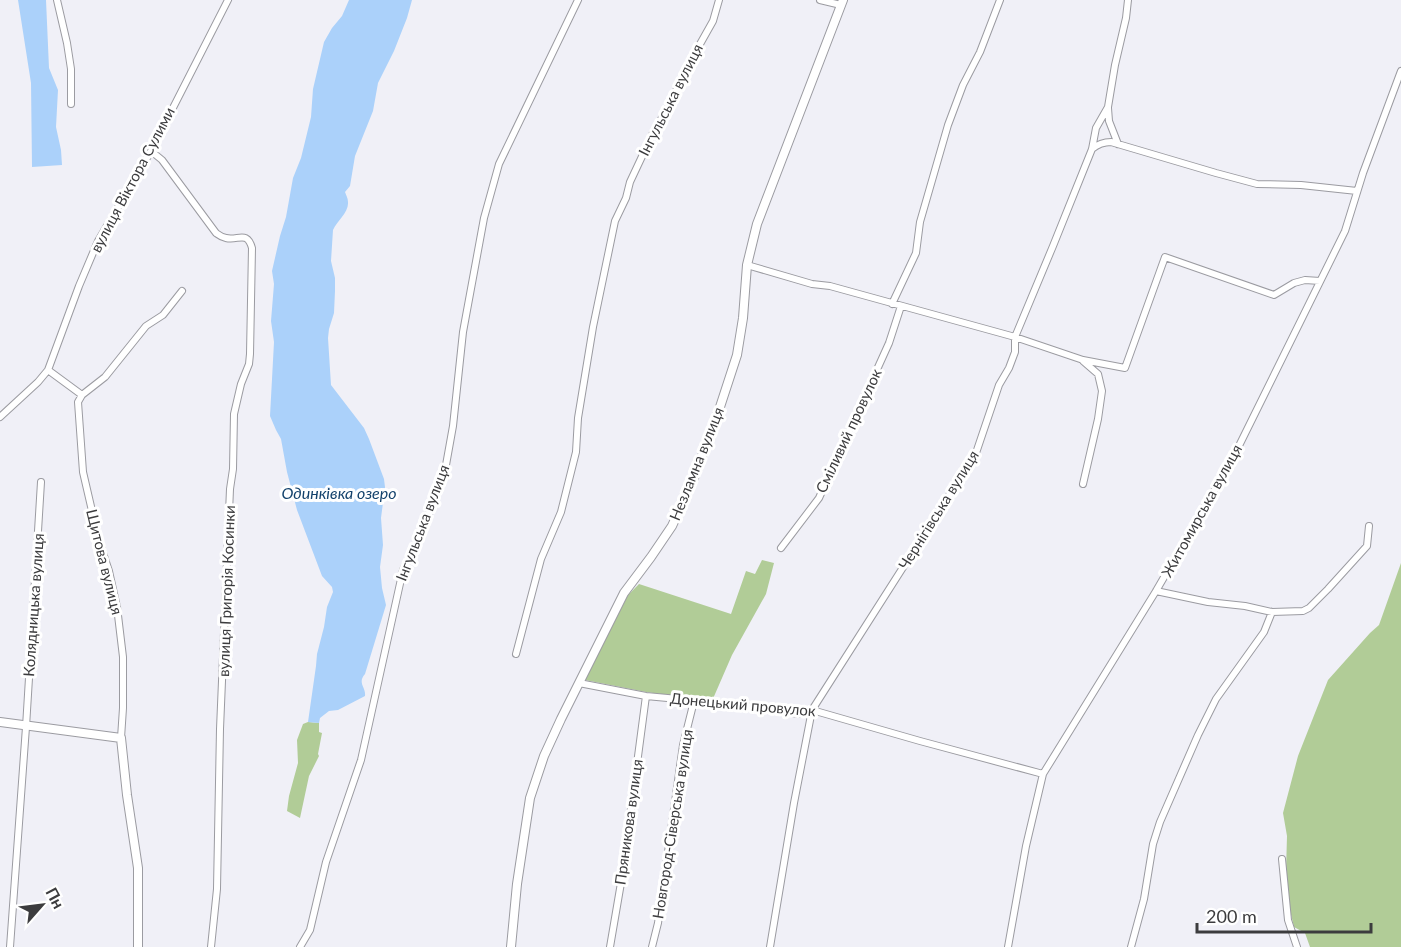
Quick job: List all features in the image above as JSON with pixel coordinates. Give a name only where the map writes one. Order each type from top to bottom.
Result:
[{"type":"street","points":[[57,0],[71,69],[71,104]]},
{"type":"street","name":"вулиця Віктора Сулими","points":[[0,417],[48,370],[98,241],[151,151],[228,0]]},
{"type":"street","name":"Інгульська вулиця","points":[[300,947],[310,930],[326,862],[362,760],[403,570],[417,544],[446,465],[453,426],[463,332],[483,218],[499,164],[579,0]]},
{"type":"street","name":"Інгульська вулиця","points":[[516,654],[542,559],[561,512],[576,452],[578,418],[593,327],[615,221],[653,133],[713,21],[719,0]]},
{"type":"street","points":[[820,0],[842,2]]},
{"type":"street","points":[[892,304],[916,253],[920,222],[948,125],[963,85],[980,52],[999,0]]},
{"type":"street","name":"Чернігівська вулиця","points":[[770,947],[812,710],[976,453],[999,385],[1015,352],[1015,337],[1092,149],[1096,128],[1108,107],[1128,0]]},
{"type":"street","name":"Незламна вулиця","points":[[511,947],[517,884],[530,798],[544,756],[624,593],[672,526],[694,478],[737,356],[743,318],[747,265],[761,214],[842,2]]},
{"type":"street","name":"Житомирська вулиця","points":[[1008,947],[1026,846],[1042,774],[1156,591],[1231,462],[1345,231],[1357,191],[1401,71]]},
{"type":"street","points":[[1108,107],[1109,121],[1118,144]]},
{"type":"street","points":[[1092,149],[1104,142],[1112,142],[1216,174],[1257,184],[1301,185],[1357,191]]},
{"type":"street","name":"вулиця Григорія Косинки","points":[[151,151],[162,160],[216,233],[228,239],[239,237],[247,239],[252,248],[249,364],[234,414],[220,729],[217,889],[211,947]]},
{"type":"street","points":[[747,265],[1015,337],[1083,360],[1125,368],[1165,257],[1274,294],[1294,283],[1305,280],[1320,281]]},
{"type":"street","points":[[48,370],[82,395],[105,377],[146,326],[163,315],[182,291]]},
{"type":"street","name":"Сміливий провулок","points":[[781,549],[819,498],[889,343],[901,306]]},
{"type":"street","points":[[1083,360],[1098,374],[1102,391],[1083,484]]},
{"type":"street","points":[[1098,374],[1106,364]]},
{"type":"street","name":"Щитова вулиця","points":[[82,395],[78,402],[78,414],[83,472],[115,598],[123,657],[121,738],[138,868],[138,947]]},
{"type":"street","name":"Колядницька вулиця","points":[[10,947],[41,482]]},
{"type":"street","points":[[1156,591],[1272,612],[1303,611],[1328,589],[1367,546],[1369,526]]},
{"type":"street","points":[[1131,947],[1144,899],[1153,844],[1160,822],[1216,699],[1264,632],[1272,612]]},
{"type":"street","name":"Донецький провулок","points":[[579,682],[645,696],[732,704],[799,714],[812,710],[1042,774]]},
{"type":"street","name":"Пряникова вулиця","points":[[610,947],[622,877],[645,696]]},
{"type":"street","name":"Новгород-Сіверська вулиця","points":[[652,947],[658,923],[683,745],[694,701]]},
{"type":"street","points":[[0,723],[121,738]]},
{"type":"street","points":[[1281,859],[1288,920],[1297,947]]},
{"type":"green space","points":[[762,560],[774,563],[766,594],[732,655],[712,701],[646,692],[585,680],[628,595],[639,584],[731,614],[746,571],[755,574]]},
{"type":"green space","points":[[1401,563],[1401,947],[1310,947],[1305,933],[1294,927],[1288,902],[1287,836],[1283,813],[1298,756],[1328,680],[1379,625]]},
{"type":"green space","points":[[319,723],[319,732],[322,733],[319,756],[309,776],[300,818],[287,811],[298,763],[297,740],[303,724]]},
{"type":"water","points":[[18,0],[46,0],[49,68],[58,90],[56,127],[62,165],[32,167],[31,83]]},
{"type":"water","name":"Одинківка озеро","points":[[349,0],[412,0],[394,51],[378,83],[373,111],[355,156],[350,186],[345,192],[348,206],[333,230],[331,261],[335,291],[334,313],[328,338],[331,385],[364,428],[384,479],[381,518],[383,545],[380,567],[386,605],[362,680],[365,696],[338,710],[329,711],[320,718],[319,723],[308,722],[317,654],[327,607],[333,592],[332,587],[322,576],[297,510],[281,439],[270,416],[274,342],[271,321],[274,284],[272,271],[293,178],[301,158],[311,117],[313,89],[324,42],[342,16]]}]
